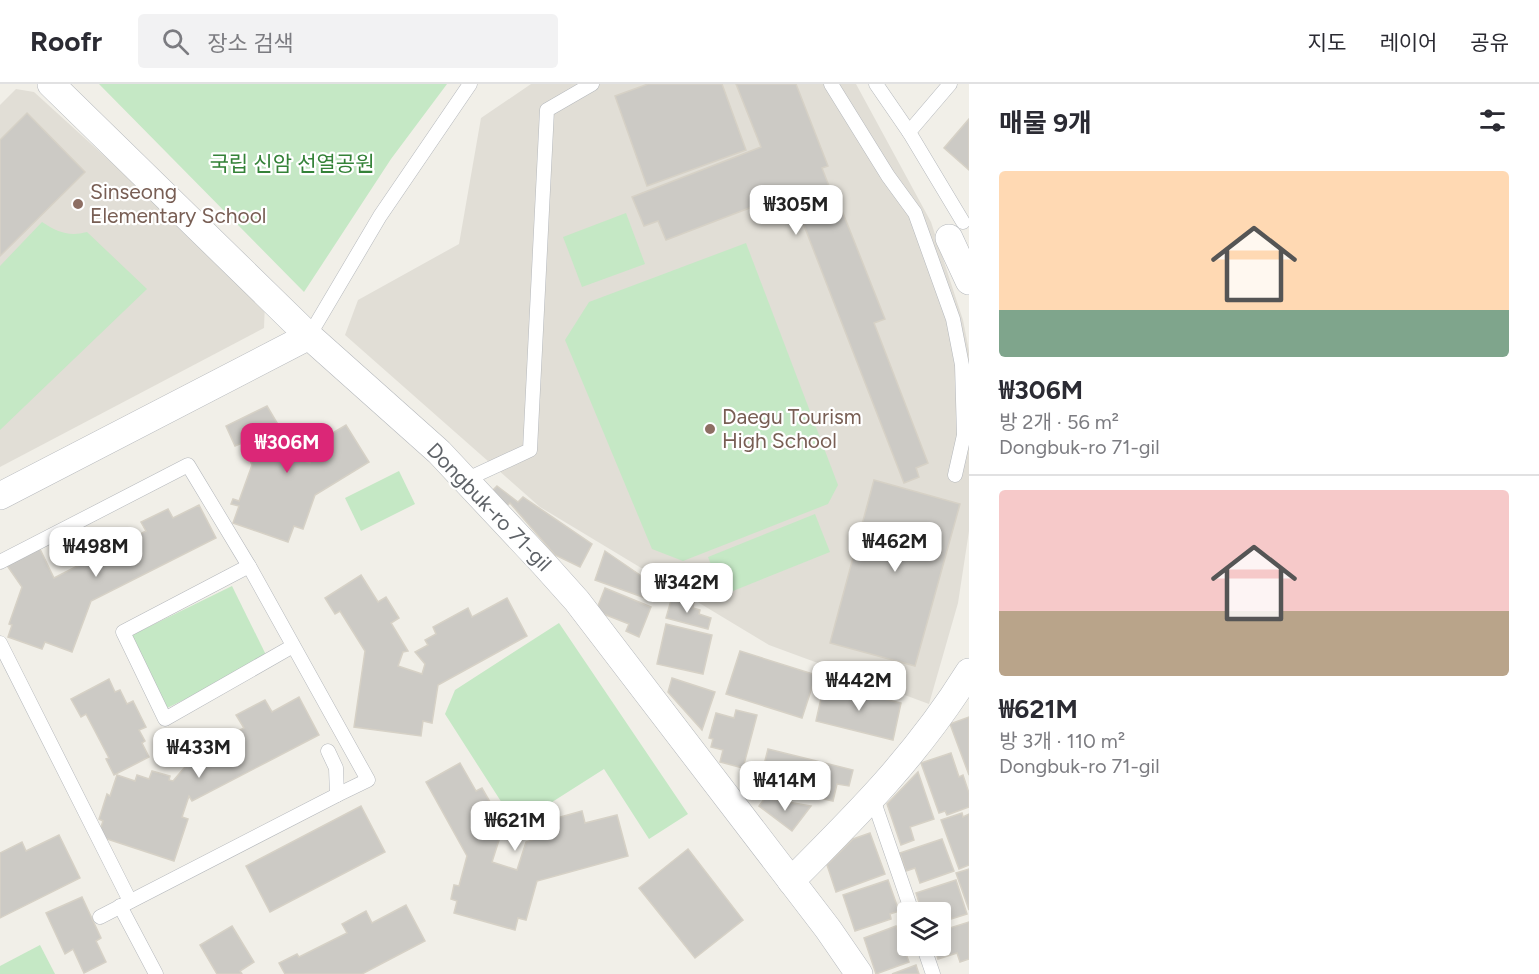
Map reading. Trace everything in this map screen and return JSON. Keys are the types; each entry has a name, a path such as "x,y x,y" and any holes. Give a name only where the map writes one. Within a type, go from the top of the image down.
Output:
{"street":[{"name":"Dongbuk-ro 71-gil","path":"51,84 309,336 439,452 463,481 577,601 859,974"},
{"path":"960,225 969,281"},
{"path":"0,496 309,336"},
{"path":"790,881 873,799 939,720 969,672"}],"lane":[{"path":"309,336 380,216 470,84"},
{"path":"463,481 530,450 548,110 592,84"},
{"path":"831,84 888,176 915,213 952,319 962,365 964,435 956,474"},
{"path":"876,84 909,132 960,225"},
{"path":"909,132 950,84"},
{"path":"0,562 188,465 249,566 368,780 100,917"},
{"path":"249,566 123,632 165,719 293,646"},
{"path":"0,643 125,904 156,974"},
{"path":"328,751 336,768 337,795"},
{"path":"873,799 909,902"},
{"path":"927,956 933,974"}],"shaded area":[{"name":"Daegu Tourism High School","path":"531,84 856,84 931,222 963,320 969,351 969,531 958,603 929,704 769,645 540,507 345,335 358,300 459,244 481,118"},
{"name":"Sinseong Elementary School","path":"16,89 34,92 265,302 264,328 0,467 0,105"}],"green space":[{"name":"국립 신암 선열공원","path":"99,84 447,84 391,159 304,292"},
{"path":"626,213 645,264 582,287 563,237"},
{"path":"42,222 63,233 87,232 147,289 0,430 0,266"},
{"path":"746,243 838,485 828,504 683,561 652,549 565,340 589,302"},
{"path":"399,471 415,504 361,531 345,498"},
{"path":"815,514 830,552 723,595 708,557"},
{"path":"232,586 268,659 165,709 130,636"},
{"path":"559,623 688,814 649,839 604,769 516,825 445,714 455,690"},
{"path":"40,945 55,974 0,974 0,966"}],"building":[{"path":"648,84 722,84 746,150 647,186 615,96"},
{"path":"736,84 796,84 828,166 822,168 836,204 839,203 885,319 874,323 928,463 916,468 919,477 904,483 791,192 666,240 658,221 644,226 632,197 761,147"},
{"path":"27,113 85,172 0,256 0,140"},
{"path":"969,119 969,170 944,148"},
{"path":"267,406 283,433 276,436 285,455 310,463 316,451 309,440 327,429 331,434 346,425 369,462 315,495 303,529 294,526 288,542 233,523 239,506 231,504 233,499 239,501 252,465 242,443 235,446 226,426"},
{"path":"874,480 960,504 915,666 830,643"},
{"path":"497,486 518,502 523,497 592,544 580,567 555,555 510,503 504,508 490,493"},
{"path":"199,505 216,538 91,601 72,652 45,642 42,649 8,637 12,625 9,624 22,587 6,564 39,547 54,578 146,531 141,522 168,509 173,518"},
{"path":"605,551 653,584 648,599 595,580"},
{"path":"361,575 378,602 386,597 399,618 391,623 408,651 403,652 398,666 422,674 425,664 415,652 428,645 425,640 436,634 433,627 468,608 472,617 507,598 527,636 438,685 432,723 423,721 421,736 354,727 365,651 340,611 335,614 325,598"},
{"path":"605,588 651,607 639,637 626,631 629,624 596,611"},
{"path":"672,597 694,602 693,608 700,610 699,614 711,618 708,629 666,618"},
{"path":"666,624 712,635 703,674 657,664"},
{"path":"740,651 816,675 802,718 726,694"},
{"path":"672,678 715,692 702,730 668,692"},
{"path":"109,679 115,692 120,690 127,704 133,701 146,727 139,730 145,741 142,743 149,757 114,775 106,759 109,758 86,714 81,717 71,699"},
{"path":"824,685 901,703 893,740 816,721"},
{"path":"299,697 319,735 192,801 189,796 182,817 188,819 174,861 98,836 103,821 99,819 107,794 110,796 117,775 135,781 137,775 149,779 152,771 170,776 169,780 173,781 185,767 179,755 200,745 202,749 244,728 236,715 265,700 272,712"},
{"path":"736,710 757,715 743,768 720,762 723,750 711,747 713,739 709,738 716,713 734,718"},
{"path":"969,717 969,775 950,724"},
{"path":"768,749 853,770 849,786 837,784 833,801 759,784"},
{"path":"951,753 959,777 963,775 969,793 969,807 947,815 945,811 939,813 921,763"},
{"path":"460,763 476,791 482,788 493,807 484,813 499,840 492,862 517,870 526,842 538,838 537,833 549,830 546,821 582,811 585,823 617,815 628,856 537,881 526,920 518,918 515,930 454,913 457,901 451,899 454,885 459,886 467,856 426,782"},
{"path":"918,772 934,819 910,827 914,840 901,845 887,804"},
{"path":"765,798 811,806 792,831 759,806"},
{"path":"361,806 385,852 270,912 246,866"},
{"path":"962,813 963,817 969,814 969,865 959,869 941,820"},
{"path":"870,833 885,874 836,892 827,865 853,839"},
{"path":"59,835 80,878 0,918 0,853 22,842 26,851"},
{"path":"942,839 954,871 920,883 915,868 906,871 900,853"},
{"path":"688,849 743,920 695,958 639,888"},
{"path":"969,869 969,910 956,873"},
{"path":"888,880 897,912 890,914 891,919 855,931 843,895"},
{"path":"956,880 967,914 951,919 951,902 919,902 916,893"},
{"path":"82,897 101,938 96,941 106,962 84,973 73,949 65,954 46,913"},
{"path":"406,905 425,941 362,974 285,974 279,963 297,954 299,957 347,933 342,924 366,911 372,923"},
{"path":"969,922 969,959 960,962 957,953 951,955 951,928"},
{"path":"232,926 254,962 240,971 242,974 217,974 200,945"},
{"path":"896,926 897,956 907,956 909,962 876,974 864,938"},
{"path":"916,965 919,974 892,974"}],"place":[{"name":"Sinseong Elementary School","path":"78,204"},
{"name":"Daegu Tourism High School","path":"710,429"}]}
